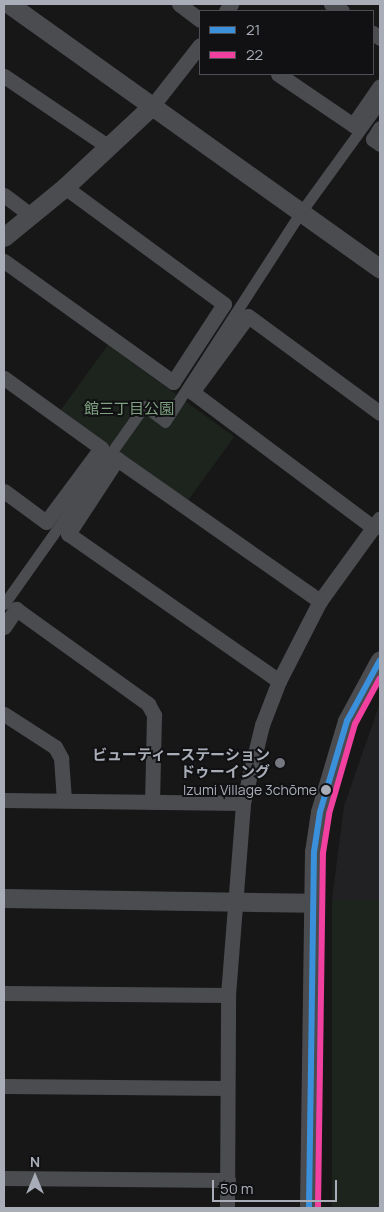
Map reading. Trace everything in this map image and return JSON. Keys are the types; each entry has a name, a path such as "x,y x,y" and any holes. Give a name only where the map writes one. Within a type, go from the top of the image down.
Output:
{"street":[{"path":"9,4 153,104 380,268"},
{"path":"179,4 199,19"},
{"path":"4,237 65,187 106,146 153,104 199,46"},
{"path":"279,75 353,125 380,86"},
{"path":"4,76 106,146"},
{"path":"4,604 144,406 165,422 300,212 380,103"},
{"path":"380,128 373,138 380,144"},
{"path":"4,261 173,382 224,304 65,187"},
{"path":"4,194 31,215"},
{"path":"227,1208 226,1088 228,995 243,803 262,725 279,681 320,601 377,523 192,392 248,316 380,414"},
{"path":"4,378 101,448 46,522 4,491"},
{"path":"279,681 68,534 117,459 320,601"},
{"path":"4,627 16,609 148,704 154,714 152,802"},
{"path":"309,1208 311,903 314,852 330,777 347,721 380,660"},
{"path":"4,714 55,747 61,758 64,800"},
{"path":"4,800 243,803"},
{"path":"4,898 311,903"},
{"path":"4,993 228,995"},
{"path":"4,1086 226,1088"},
{"path":"4,1178 228,1180"}],"shaded area":[{"path":"380,703 380,900 332,900 344,806"}],"green space":[{"name":"館三丁目公園","path":"108,345 234,437 187,501 61,410"},
{"path":"332,900 380,900 380,1208 332,1208"}],"transit line":[{"name":"21","path":"309,1208 314,852 320,812 347,721 380,660"},
{"name":"22","path":"318,1208 323,853 329,814 355,724 380,678"}],"place":[{"name":"ビューティーステーション ドゥーイング","path":"280,763"},
{"name":"Izumi Village 3chōme","path":"326,790"}]}
